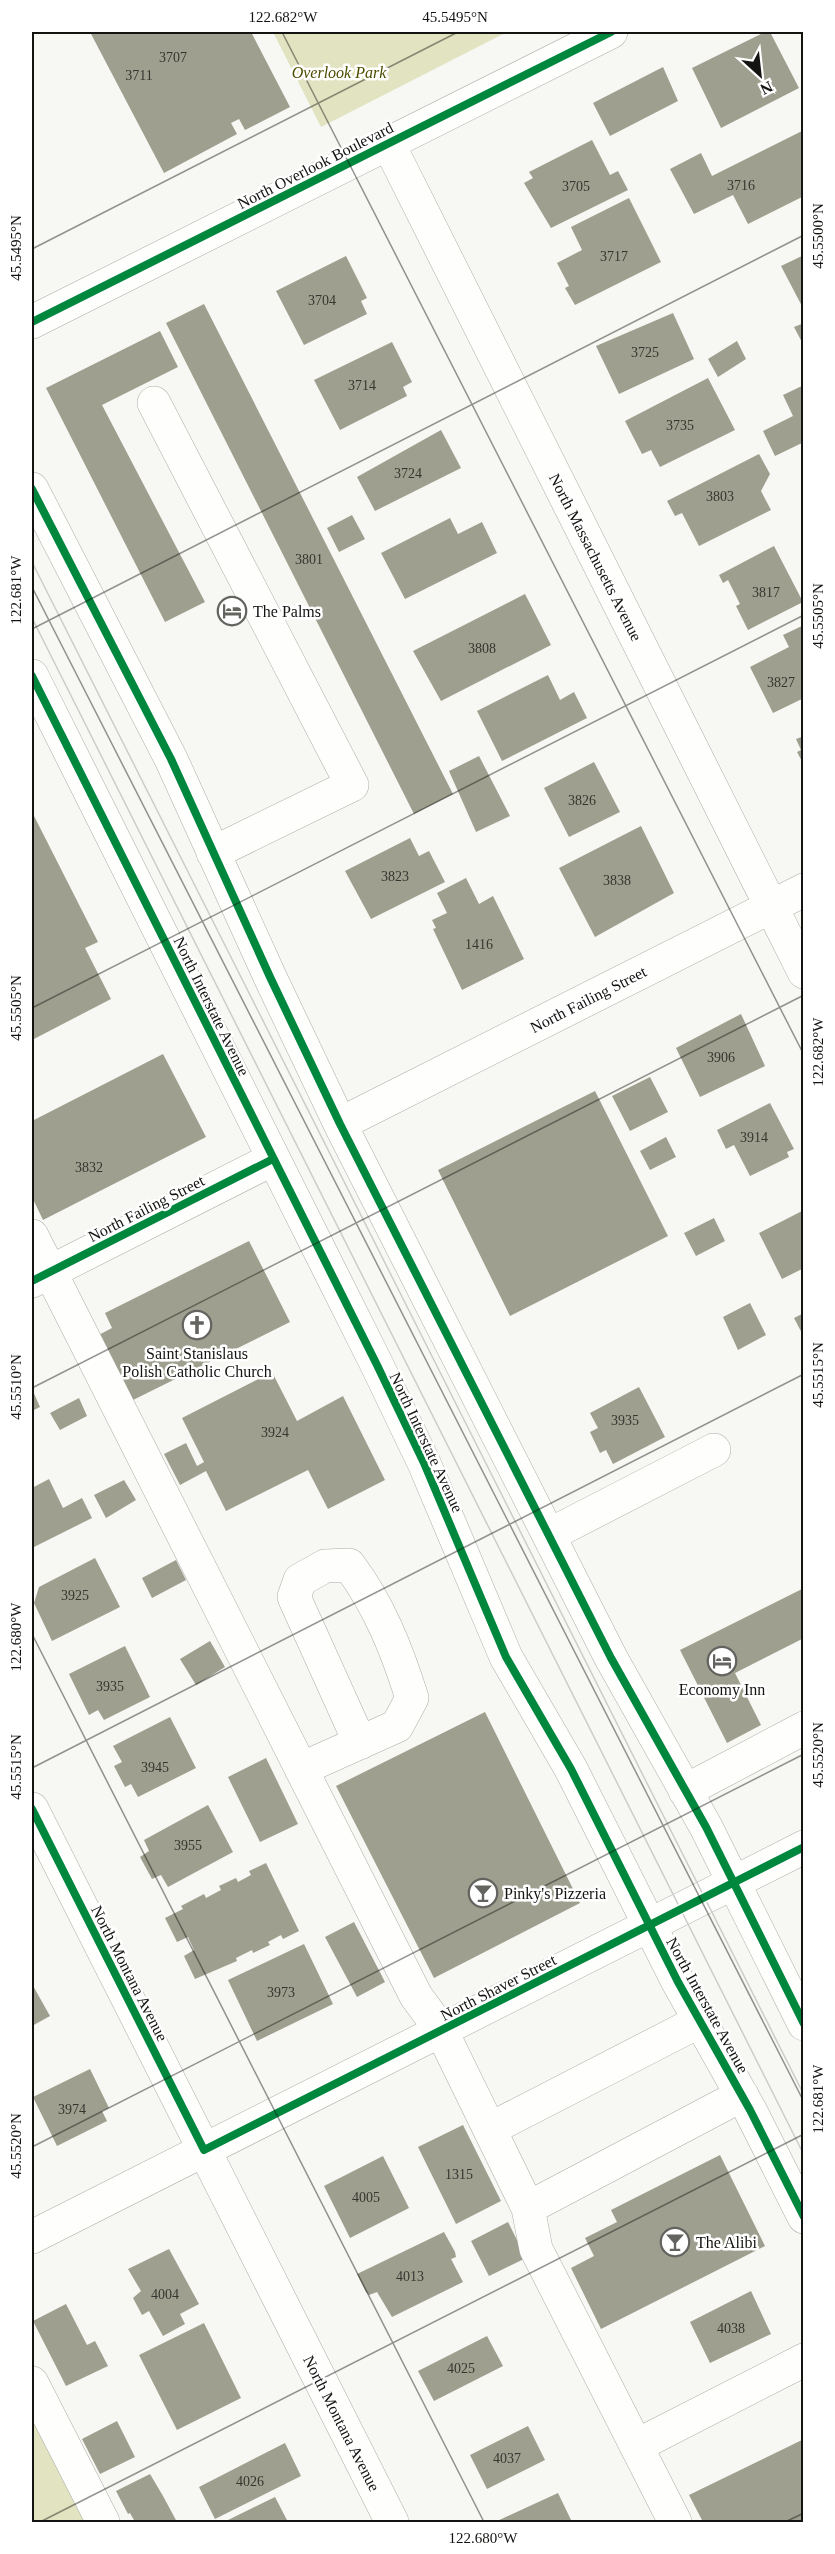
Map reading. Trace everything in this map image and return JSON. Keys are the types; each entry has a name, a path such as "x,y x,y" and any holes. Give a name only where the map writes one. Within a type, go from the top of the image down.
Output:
{"street":[{"name":"North Overlook Boulevard","path":"32,322 611,32"},
{"name":"North Massachusetts Avenue","path":"388,143 804,972"},
{"path":"154,403 352,785 213,853"},
{"path":"32,489 171,759 340,1124 611,1658 686,1791 804,2024"},
{"name":"North Interstate Avenue","path":"32,676 424,1463 506,1657 571,1769 650,1925 742,2095 804,2217"},
{"name":"North Failing Street","path":"340,1124 804,890"},
{"name":"North Failing Street","path":"40,1276 273,1159"},
{"path":"32,1236 40,1276 301,1769 416,1996 441,2031 528,2208 536,2249 675,2523"},
{"path":"549,1535 714,1450"},
{"path":"301,1769 360,1743 397,1726 412,1698 397,1652 367,1589 349,1565 325,1566 300,1580 294,1597 360,1743"},
{"path":"686,1791 804,1728"},
{"name":"North Montana Avenue","path":"32,1809 392,2523"},
{"name":"North Shaver Street","path":"32,2237 804,1847"},
{"path":"490,2129 700,2021"},
{"path":"528,2208 742,2095"},
{"path":"636,2446 804,2360"},
{"path":"32,2383 103,2523"}],"green space":[{"name":"Overlook Park","path":"273,32 507,32 321,127"},
{"path":"32,2416 85,2522 32,2522"}],"building":[{"path":"90,32 251,32 290,107 245,130 239,119 231,123 237,134 164,173"},
{"path":"765,32 770,32 799,88 721,128 692,68"},
{"path":"663,67 678,101 610,136 593,103"},
{"path":"804,130 804,196 748,224 733,195 694,214 670,169 701,153 712,176"},
{"path":"592,140 610,175 618,171 628,190 551,228 524,183 533,178 529,172"},
{"path":"629,198 661,262 575,305 565,288 569,286 557,263 582,250 571,227"},
{"path":"804,255 804,310 781,266"},
{"path":"346,256 367,298 361,301 367,314 304,345 276,291"},
{"path":"204,304 453,794 414,814 166,323"},
{"path":"673,313 694,359 619,394 596,346"},
{"path":"804,323 804,346 794,327"},
{"path":"160,331 178,367 102,405 205,602 165,622 46,388"},
{"path":"737,341 746,359 718,377 708,359"},
{"path":"392,342 412,382 403,387 407,396 340,430 314,380"},
{"path":"708,378 735,430 660,467 651,450 642,454 625,421"},
{"path":"804,385 804,442 775,456 763,431 793,416 783,395"},
{"path":"441,430 461,468 375,511 357,477"},
{"path":"759,454 770,474 761,491 771,510 699,546 682,513 675,516 667,501"},
{"path":"352,515 365,539 339,552 327,528"},
{"path":"450,518 458,534 482,522 497,553 405,599 381,553"},
{"path":"774,546 803,602 748,630 736,606 740,604 728,580 723,583 719,575"},
{"path":"525,594 551,645 441,701 413,651"},
{"path":"804,625 804,698 773,713 750,667 789,647 783,635"},
{"path":"548,675 560,700 574,692 587,718 502,761 477,711"},
{"path":"804,736 804,765 797,752 801,750 796,739"},
{"path":"479,756 510,816 476,832 449,771"},
{"path":"594,762 620,812 569,837 544,788"},
{"path":"32,812 98,942 85,948 111,999 32,1040"},
{"path":"641,826 674,893 595,937 559,868"},
{"path":"410,838 419,856 429,851 445,882 371,919 345,871"},
{"path":"466,878 479,904 493,896 524,959 462,990 433,929 436,928 432,920 447,913 437,893"},
{"path":"741,1014 765,1066 700,1097 676,1048"},
{"path":"163,1054 206,1137 43,1220 32,1197 32,1121"},
{"path":"650,1077 668,1112 630,1131 612,1096"},
{"path":"595,1091 668,1236 510,1316 438,1170"},
{"path":"770,1103 794,1149 787,1152 789,1157 750,1176 734,1145 726,1149 717,1130"},
{"path":"666,1137 676,1157 650,1170 640,1151"},
{"path":"804,1210 804,1268 782,1279 759,1233"},
{"path":"714,1218 725,1241 696,1256 684,1233"},
{"name":"Saint Stanislaus Polish Catholic Church","path":"249,1241 290,1322 125,1404 91,1339 112,1328 105,1313"},
{"path":"750,1303 766,1335 738,1350 723,1317"},
{"path":"804,1313 804,1337 794,1318"},
{"path":"272,1372 297,1421 343,1396 385,1480 328,1509 308,1470 226,1511 206,1471 180,1485 164,1454 186,1443 197,1466 204,1462 182,1418"},
{"path":"639,1387 665,1437 613,1464 606,1450 600,1453 590,1432 598,1428 590,1413"},
{"path":"32,1389 40,1407 32,1411"},
{"path":"79,1398 87,1416 60,1430 50,1413"},
{"path":"49,1479 63,1508 82,1498 92,1518 32,1548 32,1488"},
{"path":"124,1480 136,1500 106,1518 94,1495"},
{"path":"95,1558 120,1607 52,1641 34,1603 39,1587"},
{"path":"176,1560 186,1580 152,1598 142,1578"},
{"name":"Economy Inn","path":"804,1588 804,1638 735,1673 761,1725 727,1743 680,1650"},
{"path":"210,1641 225,1667 196,1685 180,1659"},
{"path":"125,1646 150,1697 104,1720 98,1710 89,1715 69,1674"},
{"path":"485,1712 580,1903 434,1978 336,1786"},
{"path":"170,1717 196,1768 138,1797 131,1784 125,1787 114,1766 122,1762 113,1746"},
{"path":"266,1758 298,1824 260,1842 228,1777"},
{"path":"208,1805 233,1852 168,1887 161,1875 152,1879 140,1857 149,1851 144,1840"},
{"path":"266,1863 299,1931 283,1939 281,1935 268,1942 270,1945 253,1953 252,1950 236,1958 237,1961 195,1979 184,1956 194,1950 188,1937 177,1942 165,1918 183,1909 181,1906 204,1894 206,1898 221,1890 219,1886 236,1878 238,1882 251,1875 249,1871"},
{"path":"354,1922 385,1982 357,1997 325,1937"},
{"path":"304,1944 333,2004 257,2041 228,1980"},
{"path":"32,1984 50,2016 32,2026"},
{"path":"90,2069 109,2108 102,2111 107,2121 57,2146 33,2097"},
{"path":"463,2125 501,2201 456,2224 418,2147"},
{"name":"The Alibi","path":"720,2155 765,2246 601,2329 571,2268 594,2256 585,2238 617,2222 611,2210"},
{"path":"383,2156 409,2208 350,2238 324,2186"},
{"path":"508,2222 526,2258 489,2276 471,2241"},
{"path":"444,2232 455,2252 456,2257 451,2259 463,2282 392,2317 377,2292 369,2295 366,2292 357,2274"},
{"path":"169,2249 199,2304 180,2314 185,2324 163,2336 149,2311 142,2315 133,2298 141,2291 128,2269"},
{"path":"751,2291 771,2334 710,2363 690,2322"},
{"path":"66,2304 87,2345 95,2341 108,2366 66,2386 33,2321"},
{"path":"204,2323 241,2398 177,2430 139,2355"},
{"path":"487,2336 503,2366 434,2401 418,2371"},
{"path":"117,2421 135,2457 100,2474 82,2439"},
{"path":"528,2426 545,2460 487,2489 470,2455"},
{"path":"804,2439 804,2522 703,2522 689,2495"},
{"path":"285,2443 301,2476 215,2519 199,2487"},
{"path":"150,2474 177,2522 135,2522 130,2513 128,2514 116,2491"},
{"path":"558,2493 572,2522 495,2522"},
{"path":"275,2497 288,2522 224,2522"}],"tram line":[{"path":"32,562 804,2095"},
{"path":"32,618 804,2155"}],"cycle path":[{"path":"32,322 611,32"},
{"path":"32,489 171,759 340,1124 611,1658 706,1827 804,2024"},
{"path":"32,676 377,1365 424,1463 506,1657 571,1769 678,1982 750,2110 804,2217"},
{"path":"32,1281 273,1159"},
{"path":"32,1809 204,2150 804,1847"}],"place":[{"name":"The Palms","path":"232,611"},
{"name":"Saint Stanislaus Polish Catholic Church","path":"197,1325"},
{"name":"Economy Inn","path":"722,1661"},
{"name":"Pinky's Pizzeria","path":"483,1893"},
{"name":"The Alibi","path":"675,2242"}]}
